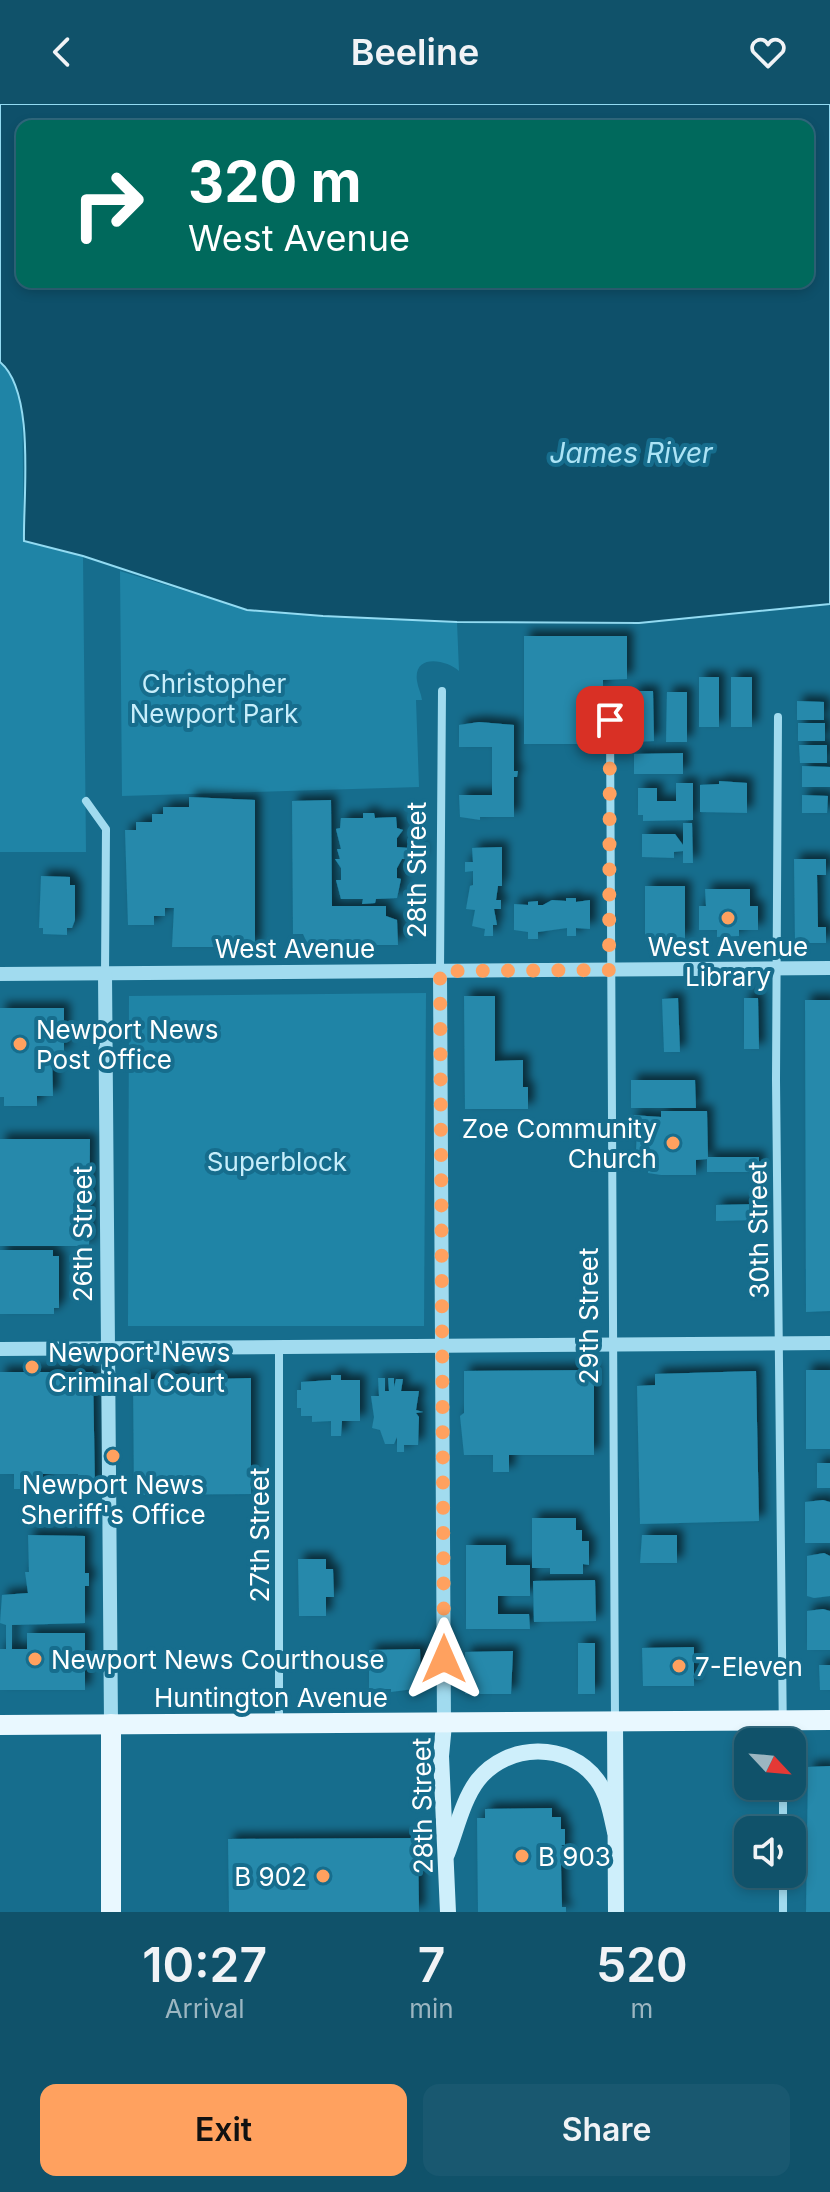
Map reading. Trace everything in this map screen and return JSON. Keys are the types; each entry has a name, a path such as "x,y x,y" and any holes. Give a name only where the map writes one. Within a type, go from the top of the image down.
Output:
{"main road":[{"name":"Huntington Avenue","path":"0,1725 830,1720"},
{"name":"29th Street","path":"615,1722 616,1912"},
{"name":"26th Street","path":"111,1724 111,1912"},
{"name":"28th Street","path":"444,1724 440,1747 448,1912"},
{"path":"447,1854 478,1780 501,1760 531,1751 564,1756 591,1772 606,1797 615,1832"}],"street":[{"name":"28th Street","path":"442,691 440,971 444,1724"},
{"name":"30th Street","path":"778,717 783,1728"},
{"name":"29th Street","path":"610,720 615,1722"},
{"name":"26th Street","path":"86,801 106,829 111,1724"},
{"name":"West Avenue","path":"0,974 830,968"},
{"path":"0,1349 830,1343"},
{"name":"27th Street","path":"279,1347 279,1723"},
{"path":"783,1888 783,1912"}],"green space":[{"path":"0,362 11,371 22,400 24,541 83,556 86,852 0,852"},
{"name":"Christopher Newport Park","path":"120,571 247,610 457,622 459,671 432,661 420,666 417,672 422,700 416,700 419,787 122,796"},
{"name":"Superblock","path":"426,993 424,1326 128,1326 129,996"}],"water":[{"name":"James River","path":"0,104 830,104 830,604 639,623 457,622 247,610 83,556 24,541 23,420 19,396 11,376 0,362"}],"building":[{"path":"524,636 627,636 627,679 603,680 603,689 583,689 584,719 589,719 585,744 524,744"},
{"path":"699,677 719,677 719,727 699,727"},
{"path":"731,677 752,677 752,727 731,727"},
{"path":"633,691 653,691 654,741 634,742"},
{"path":"667,692 687,692 687,742 666,742"},
{"path":"797,701 824,702 824,720 797,720"},
{"path":"479,722 514,725 514,771 518,771 517,777 514,777 514,817 480,817 480,820 460,817 459,795 492,795 492,747 459,747 459,725"},
{"path":"798,723 825,723 825,741 798,741"},
{"path":"799,745 827,745 827,763 800,763"},
{"path":"683,753 683,774 634,774 634,754"},
{"path":"802,766 830,767 830,787 802,787"},
{"path":"719,781 747,783 747,813 700,812 700,785 719,784"},
{"path":"676,783 693,783 693,820 643,821 643,815 638,815 638,788 657,788 657,801 676,801"},
{"path":"802,795 828,796 827,813 802,813"},
{"path":"189,797 255,800 255,947 172,947 174,908 165,908 165,916 154,916 154,925 128,925 125,830 136,830 136,822 152,822 152,814 163,814 163,807 189,807"},
{"path":"331,800 332,906 386,906 386,916 397,920 398,945 308,945 303,934 293,934 292,801"},
{"path":"363,813 374,813 375,818 396,817 397,828 403,830 397,838 397,847 420,849 420,859 402,859 397,868 397,878 401,879 397,898 376,899 375,903 362,904 363,899 341,899 336,880 341,880 341,868 335,859 340,859 337,849 341,849 336,829 340,828 341,818 363,818"},
{"path":"683,823 692,823 693,863 683,863 683,851 674,852 674,858 642,857 642,834 675,834 683,845"},
{"path":"502,847 502,886 498,886 496,900 501,900 501,909 494,909 497,925 493,925 493,936 484,936 485,929 472,926 475,910 466,909 470,886 473,885 473,871 465,872 465,862 473,862 472,848"},
{"path":"794,859 826,859 826,875 817,875 818,927 826,927 826,943 795,943"},
{"path":"41,876 70,877 70,885 75,885 75,920 72,928 67,928 67,935 43,934 43,928 39,928"},
{"path":"645,886 685,886 685,940 645,941"},
{"name":"West Avenue Library","path":"705,889 750,889 750,906 758,906 758,930 739,930 739,936 717,937 717,930 699,930 699,906 706,906"},
{"path":"566,898 576,898 576,902 590,900 590,929 576,928 576,936 567,936 567,928 538,932 538,939 528,939 528,932 514,930 514,904 528,905 528,902 538,901 538,905 543,905 552,900 566,901"},
{"path":"464,996 495,996 495,1061 523,1060 523,1087 528,1087 528,1109 465,1109"},
{"path":"678,998 680,1052 664,1052 662,999"},
{"path":"744,998 758,998 759,1049 744,1049"},
{"path":"805,1000 830,1000 830,1311 806,1312"},
{"path":"0,1008 64,1008 64,1053 52,1053 53,1096 37,1096 37,1106 4,1106 4,1097 0,1097"},
{"path":"631,1080 695,1080 696,1108 631,1108"},
{"name":"Zoe Community Church","path":"661,1111 707,1111 708,1157 759,1157 759,1172 707,1172 707,1159 696,1160 696,1175 661,1175 648,1173 648,1169 635,1169 637,1131 632,1132 632,1115 661,1117"},
{"path":"0,1139 90,1139 89,1246 0,1246"},
{"path":"758,1204 758,1220 716,1221 716,1205"},
{"path":"0,1250 53,1250 53,1256 59,1256 59,1308 54,1308 54,1314 0,1314"},
{"path":"594,1370 594,1455 509,1455 509,1472 493,1472 493,1455 464,1455 460,1416 464,1413 464,1371"},
{"path":"806,1370 830,1370 830,1449 806,1449"},
{"path":"756,1371 759,1521 640,1524 637,1386 655,1385 655,1374"},
{"path":"0,1372 93,1372 95,1488 78,1488 78,1474 43,1474 43,1489 14,1489 14,1474 0,1474"},
{"path":"168,1374 184,1374 184,1379 202,1379 201,1374 217,1374 217,1379 251,1378 251,1494 134,1495 133,1379 168,1379"},
{"path":"331,1375 341,1375 341,1380 360,1380 360,1421 342,1421 341,1436 331,1436 331,1421 312,1422 312,1416 301,1416 301,1408 297,1408 297,1390 301,1390 301,1382 331,1380"},
{"path":"378,1378 385,1378 385,1391 389,1391 388,1378 394,1378 394,1387 396,1379 403,1379 401,1391 419,1391 416,1410 423,1412 416,1413 419,1417 418,1445 404,1445 404,1452 397,1452 397,1437 394,1444 385,1444 380,1430 372,1428 371,1396 379,1396"},
{"path":"817,1463 830,1463 830,1488 817,1488"},
{"path":"805,1502 830,1502 830,1543 805,1543"},
{"path":"532,1518 576,1518 576,1530 582,1530 582,1541 589,1541 589,1565 583,1564 583,1574 550,1574 550,1568 532,1568"},
{"path":"28,1535 85,1536 85,1573 89,1573 89,1586 85,1586 85,1623 12,1625 12,1649 27,1649 27,1633 85,1633 85,1690 0,1690 0,1649 6,1649 6,1625 0,1623 2,1595 28,1593 25,1572 29,1572"},
{"path":"642,1535 677,1535 677,1563 640,1563"},
{"path":"466,1545 506,1545 506,1565 530,1565 530,1596 498,1596 498,1614 529,1614 530,1629 466,1629"},
{"path":"824,1553 830,1556 830,1596 807,1596 807,1556"},
{"path":"298,1559 326,1559 326,1569 333,1569 334,1597 326,1597 326,1616 299,1616"},
{"path":"595,1580 596,1621 534,1622 533,1581"},
{"path":"807,1611 830,1611 830,1650 807,1650"},
{"path":"578,1643 595,1643 595,1694 578,1694"},
{"path":"694,1647 694,1686 643,1686 642,1648"},
{"path":"420,1649 421,1688 391,1692 391,1689 369,1689 369,1650"},
{"path":"513,1651 511,1694 465,1694 468,1674 465,1674 465,1652"},
{"path":"819,1665 830,1665 830,1690 820,1690"},
{"path":"830,1766 830,1912 806,1912 808,1767"},
{"name":"B 903","path":"552,1808 552,1817 561,1817 561,1829 565,1829 565,1845 561,1845 566,1848 566,1865 561,1865 562,1907 566,1907 566,1912 478,1912 477,1818 485,1818 485,1809"},
{"name":"B 902","path":"418,1838 419,1912 229,1912 228,1839"}],"place":[{"name":"West Avenue Library","path":"728,918"},
{"name":"Newport News Post Office","path":"20,1044"},
{"name":"Zoe Community Church","path":"673,1143"},
{"name":"Newport News Criminal Court","path":"32,1367"},
{"name":"Newport News Sheriff's Office","path":"113,1456"},
{"name":"Newport News Courthouse","path":"35,1659"},
{"name":"7-Eleven","path":"679,1666"},
{"name":"B 903","path":"522,1856"},
{"name":"B 902","path":"323,1876"}],"route":[{"path":"444,1659 440,971 609,970 610,720"}]}
